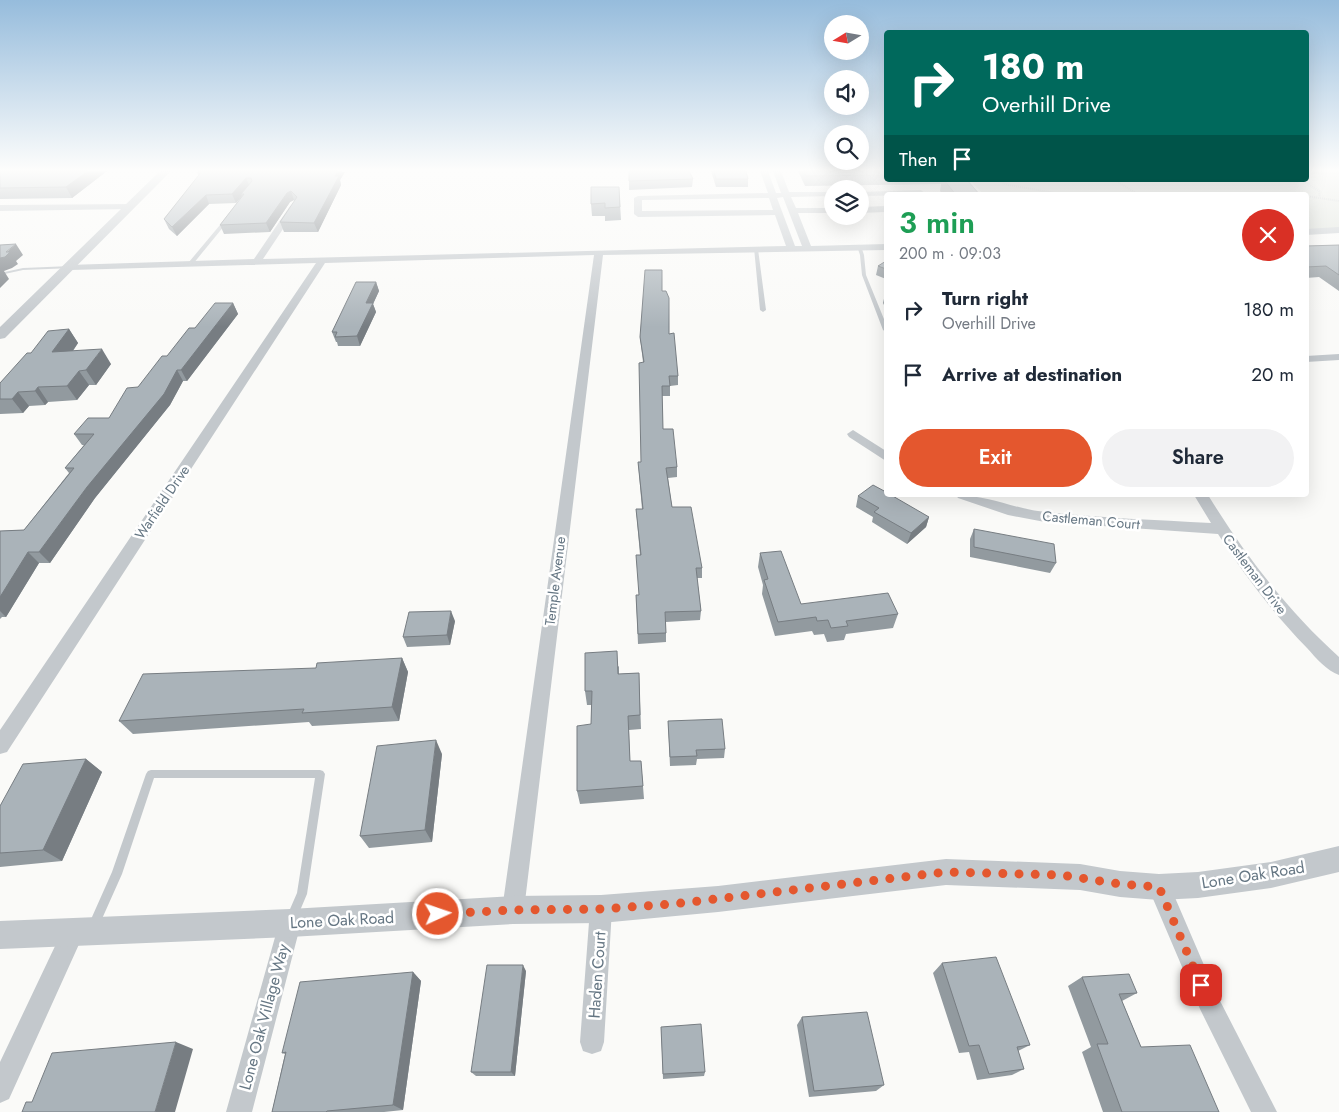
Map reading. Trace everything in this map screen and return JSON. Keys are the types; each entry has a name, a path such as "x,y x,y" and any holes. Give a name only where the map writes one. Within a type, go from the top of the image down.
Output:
{"street":[{"path":"0,335 114,223"},
{"path":"257,261 283,223"},
{"path":"782,223 791,248"},
{"path":"798,223 807,248"},
{"path":"1309,232 1339,230"},
{"path":"71,266 600,252 884,247"},
{"name":"Temple Avenue","path":"513,910 600,252"},
{"name":"Warfield Drive","path":"0,746 323,259"},
{"path":"1309,359 1339,357"},
{"path":"853,434 884,456"},
{"name":"Castleman Court","path":"969,497 1008,510 1044,517 1221,529"},
{"name":"Castleman Drive","path":"1202,497 1221,529 1274,604 1339,668"},
{"name":"Lone Oak Road","path":"0,935 82,930 290,923 513,910 601,909 718,900 873,879 946,872 1061,875 1120,884 1159,887 1241,881 1339,858"},
{"path":"1159,887 1208,1002 1264,1112"},
{"name":"Haden Court","path":"592,1042 601,909"},
{"name":"Lone Oak Village Way","path":"238,1112 290,923"},
{"path":"0,1090 82,930"}],"lane":[{"path":"191,263 225,223"},
{"path":"859,247 862,255 864,275 884,325"},
{"path":"756,249 763,310"},
{"path":"0,274 23,269 71,266"},
{"path":"82,930 117,874 151,774 320,774 302,894 290,923"}],"shaded area":[{"path":"1309,223 1339,223 1339,230 1309,232"}],"building":[{"path":"168,223 176,223 172,227"},
{"path":"222,223 266,223 266,223 220,225"},
{"path":"16,244 6,252 10,252 5,257 0,258 0,245"},
{"path":"1339,245 1339,275 1326,266 1309,267 1309,246"},
{"path":"884,262 884,268 878,266"},
{"path":"645,270 662,270 662,291 666,291 669,298 669,334 674,333 678,376 669,376 670,386 662,386 663,429 673,429 677,467 666,468 672,507 691,507 702,568 696,568 701,611 665,612 666,633 638,634 636,595 639,595 636,555 641,555 636,509 643,509 638,462 641,462 639,363 644,362 640,337"},
{"path":"356,282 376,282 366,303 373,303 357,336 335,337 337,332 332,332"},
{"path":"215,303 233,303 181,370 177,370 164,394 87,487 39,552 28,552 0,597 0,531 24,530 74,468 65,468 94,434 74,434 88,418 109,418 127,388 138,387 162,356 167,356 189,328 195,328"},
{"path":"69,329 52,352 102,349 86,370 79,371 67,386 38,387 35,391 18,392 12,399 0,399 0,383 27,353 31,353 48,331"},
{"path":"873,485 884,491 884,497 894,497 929,517 911,533 874,512 879,508 858,496"},
{"path":"974,529 1054,544 1056,563 974,547"},
{"path":"781,551 801,604 888,593 898,614 846,621 848,626 831,628 828,620 817,621 816,617 778,622 764,580 768,579 760,553"},
{"path":"451,611 447,635 403,637 409,612"},
{"path":"617,651 618,674 639,673 640,715 628,716 630,761 641,761 643,786 577,791 577,726 591,724 592,691 585,691 585,653"},
{"path":"402,658 392,707 302,713 304,709 119,721 143,674 316,668 317,663"},
{"path":"722,719 725,749 696,750 697,756 670,757 668,721"},
{"path":"436,740 425,830 360,836 377,746"},
{"path":"86,759 43,850 0,853 0,806 23,764"},
{"path":"996,957 1030,1045 1017,1047 1024,1069 989,1074 979,1045 969,1046 942,963"},
{"path":"487,965 523,965 511,1072 471,1072"},
{"path":"413,972 393,1105 326,1112 272,1112 286,1052 282,1053 300,982"},
{"path":"1129,974 1137,993 1119,994 1141,1047 1190,1045 1219,1112 1122,1112 1097,1044 1108,1044 1082,977"},
{"path":"867,1012 884,1085 814,1091 802,1017"},
{"path":"701,1024 705,1072 663,1074 661,1027"},
{"path":"176,1042 155,1112 22,1112 26,1102 32,1102 52,1053"}],"route":[{"path":"438,914 513,910 601,909 673,904 718,900 873,879 946,872 1080,877 1120,884 1159,887 1201,985"}]}
